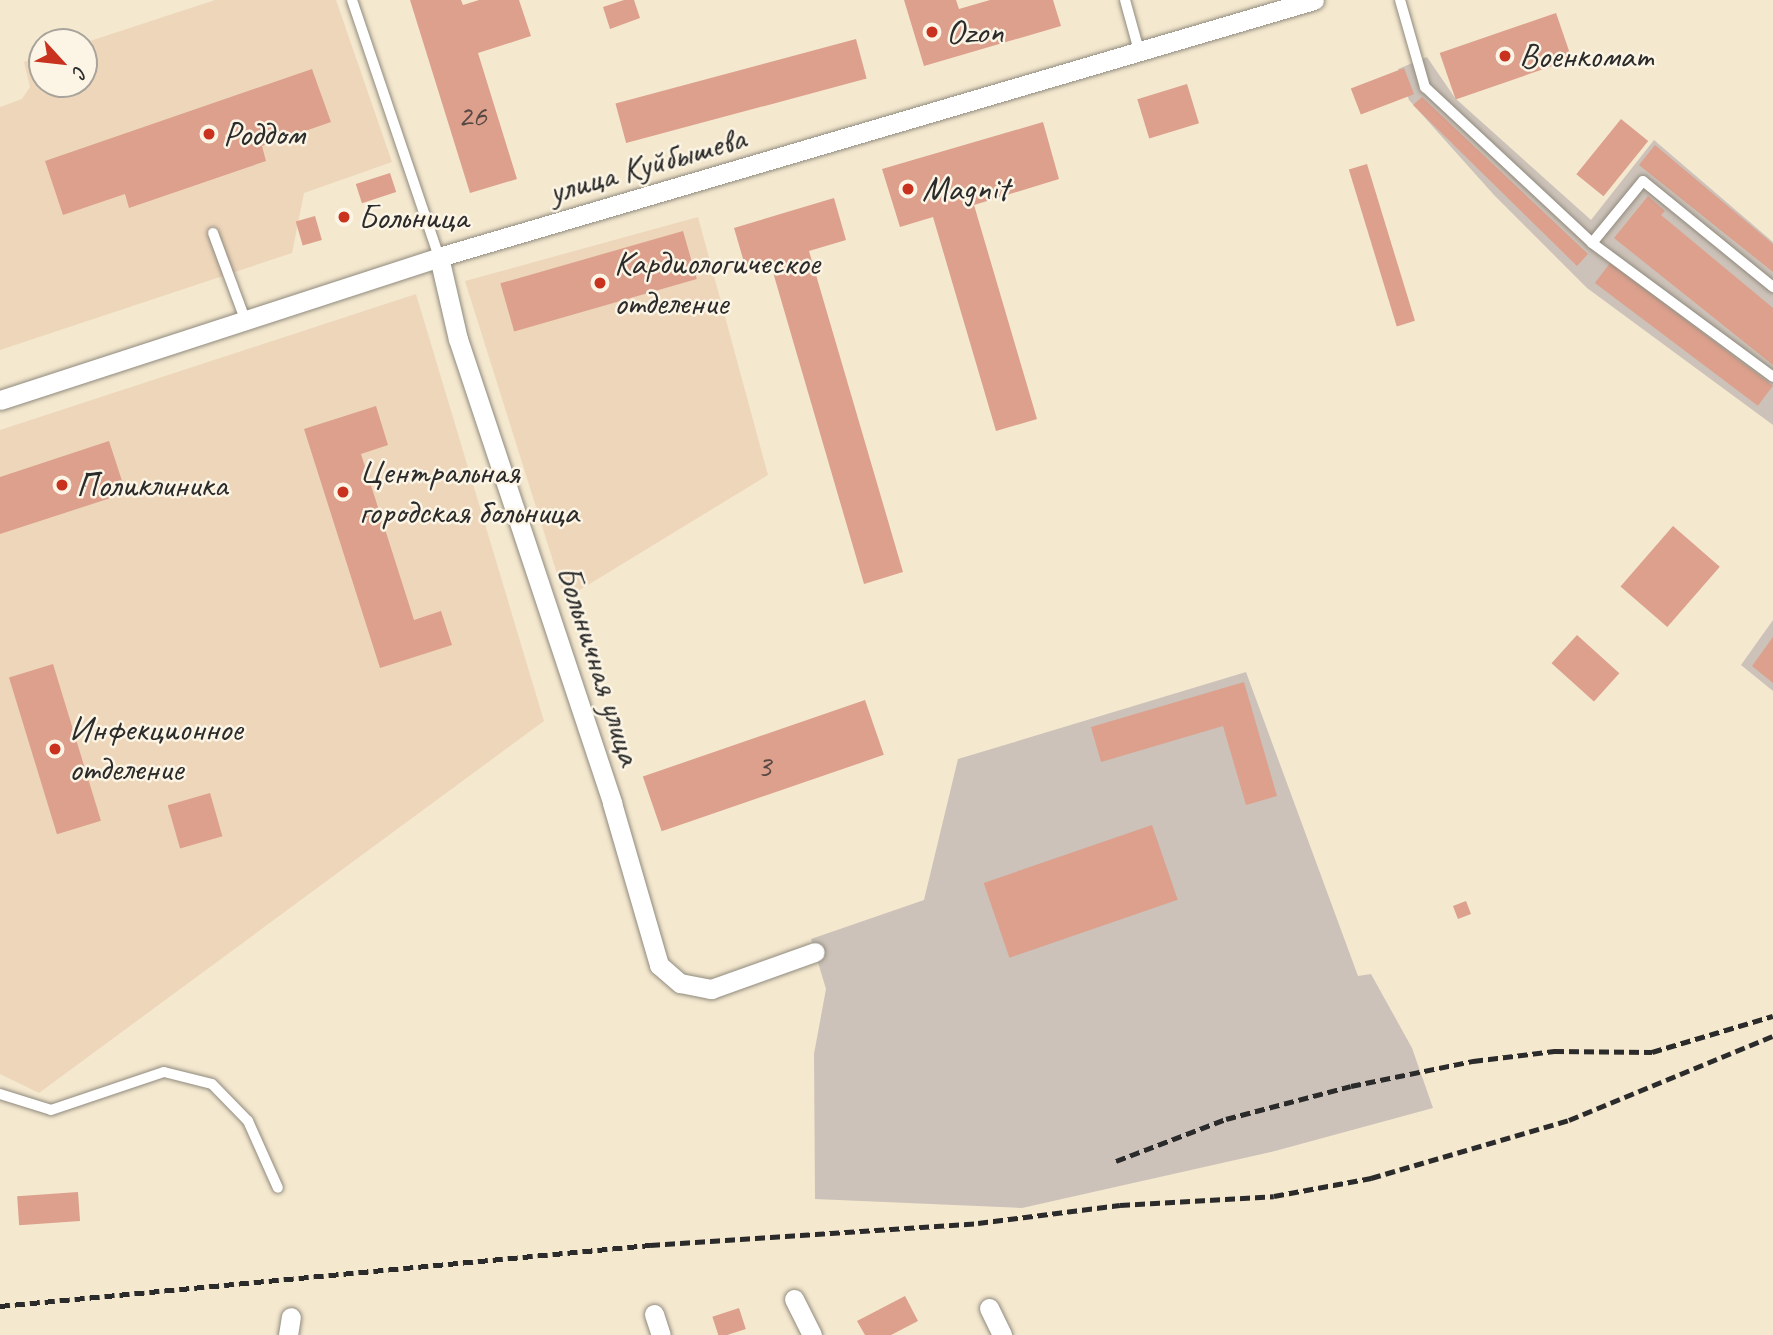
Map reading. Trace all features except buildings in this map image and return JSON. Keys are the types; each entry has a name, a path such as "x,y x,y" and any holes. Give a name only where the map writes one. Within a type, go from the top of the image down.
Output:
{"street":[{"name":"улица Куйбышева","path":"0,400 439,257 1139,51 1265,7 1314,0"},
{"name":"Больничная улица","path":"439,257 458,339 638,892 659,965 680,984 711,989 815,952"},
{"path":"793,1299 812,1335"},
{"path":"989,1308 1002,1335"},
{"path":"654,1314 661,1335"}],"lane":[{"path":"352,0 439,257"},
{"path":"1125,0 1139,51"},
{"path":"1400,0 1425,87 1592,243 1773,377"},
{"path":"1592,243 1643,181 1773,286"},
{"path":"213,233 245,319"},
{"path":"0,1094 51,1110 164,1072 212,1084 248,1121 278,1188"}],"shaded area":[{"path":"215,0 336,0 392,162 304,193 292,253 0,350 0,107 22,99 28,90 28,98 98,98 98,38"},
{"path":"1427,57 1455,98 1591,220 1654,140 1773,242 1773,425 1587,288 1494,195 1409,100 1398,69"},
{"path":"28,61 28,79 24,62"},
{"path":"698,217 768,475 565,599 465,281"},
{"path":"416,294 544,721 39,1093 0,1074 0,430"},
{"path":"1773,620 1773,691 1741,665"},
{"path":"1246,672 1358,976 1371,974 1412,1048 1433,1108 1275,1151 1022,1208 815,1199 814,1054 826,989 811,939 924,900 958,759"}],"railway":[{"path":"1116,1161 1226,1119 1351,1086 1473,1061 1554,1051 1652,1052 1773,1016"},
{"path":"0,1306 650,1245 978,1223 1120,1205 1274,1196 1371,1178 1569,1120 1773,1036"}],"place":[{"name":"Ozon","path":"932,32"},
{"name":"Военкомат","path":"1505,56"},
{"name":"Роддом","path":"209,134"},
{"name":"Magnit","path":"908,189"},
{"name":"Больница","path":"344,217"},
{"name":"Кардиологическое отделение","path":"600,283"},
{"name":"Поликлиника","path":"62,485"},
{"name":"Центральная городская больница","path":"343,492"},
{"name":"Инфекционное отделение","path":"55,749"}]}
